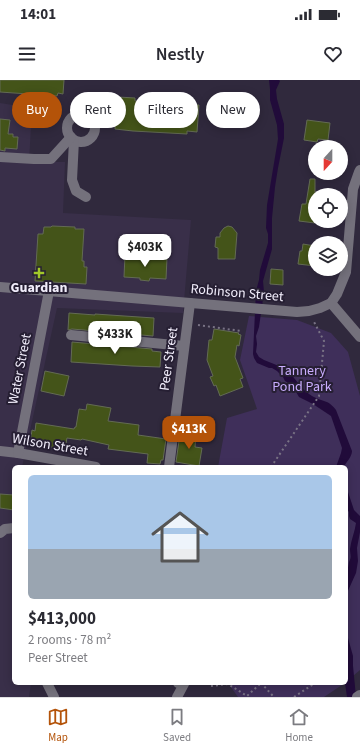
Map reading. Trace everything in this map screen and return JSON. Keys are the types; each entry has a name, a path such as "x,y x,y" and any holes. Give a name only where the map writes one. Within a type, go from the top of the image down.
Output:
{"street":[{"path":"0,157 51,159 72,139 72,180 76,191 86,197"},
{"path":"360,170 353,189 346,272 337,294 331,303 360,337"},
{"name":"Robinson Street","path":"0,287 297,312 309,312 331,303"},
{"name":"Water Street","path":"18,453 49,291"},
{"name":"Peer Street","path":"169,465 190,303"},
{"path":"71,334 184,346"},
{"name":"Wilson Street","path":"0,450 73,465"},
{"path":"0,533 6,529 12,528"},
{"path":"48,685 54,697"},
{"path":"177,697 183,685"}],"path":[{"path":"272,465 319,396 324,342 309,312"},
{"path":"187,324 241,331"},
{"path":"211,686 220,685"},
{"path":"230,685 247,696 259,685"},
{"path":"263,685 274,697"},
{"path":"294,697 312,685"}],"shaded area":[{"path":"269,80 280,81 276,90 284,124 284,138 275,187 272,218 272,249 263,281 264,292 259,327 256,336 256,352 259,357 264,360 289,370 302,388 312,396 328,402 333,406 336,410 352,451 345,465 337,465 342,448 331,416 299,397 292,385 285,381 277,371 257,363 253,354 256,291 260,270 268,243 266,228 267,205 278,139 277,125 270,100"},
{"path":"0,103 12,105 12,128 31,128 29,162 65,162 63,213 191,220 183,313 57,308 22,465 12,465 12,685 31,685 29,697 0,697"},
{"path":"348,492 354,510 360,516 360,532 357,548 358,561 356,573 348,591 348,568 351,557 350,549 356,523 350,519"},
{"path":"348,638 353,656 356,697 347,697 345,685 348,685"}],"green space":[{"name":"Tannery Pond Park","path":"249,316 297,320 331,333 348,352 360,396 360,670 348,680 348,465 218,465 227,418 257,409 240,360"},
{"path":"229,685 342,685 324,697 238,697"}],"building":[{"path":"0,80 64,80 63,94 62,92 0,92"},
{"path":"126,97 134,98 134,128 197,128 197,132 187,131 187,134 115,129 126,128"},
{"path":"0,119 10,120 8,134 13,134 13,137 18,137 17,149 5,148 5,151 0,150"},
{"path":"307,120 330,123 328,140 304,140"},
{"path":"310,180 315,180 315,188 309,188"},
{"path":"308,192 308,222 299,221 302,204 306,204"},
{"path":"52,226 84,229 82,261 84,261 84,267 87,267 86,284 35,281 38,234 43,234 44,227"},
{"path":"228,226 232,227 237,233 235,259 218,259 218,248 215,247 216,237 220,237 220,233"},
{"path":"303,244 308,245 308,265 298,264 300,251 302,251"},
{"path":"125,255 167,258 166,279 150,278 149,281 140,280 140,278 124,277"},
{"path":"271,269 283,270 283,285 270,284"},
{"path":"69,313 154,318 153,336 72,329 68,330"},
{"path":"214,329 239,333 238,334 241,335 239,346 237,345 235,357 243,378 240,379 243,387 220,396 216,385 214,386 210,377 213,376 207,360 209,340 212,340"},
{"path":"72,342 152,349 152,351 161,352 160,367 71,362"},
{"path":"45,371 69,376 64,396 41,391"},
{"path":"87,404 111,408 108,421 139,425 138,435 166,439 163,460 161,460 160,464 147,463 148,454 108,449 109,445 82,439 67,438 65,449 30,444 32,430 35,431 36,423 74,429 76,427 79,409 86,410"},
{"path":"181,433 196,435 195,447 202,448 199,465 176,462"},
{"path":"0,494 12,495 12,510 0,508"}],"place":[{"name":"Guardian","path":"39,273"}]}
